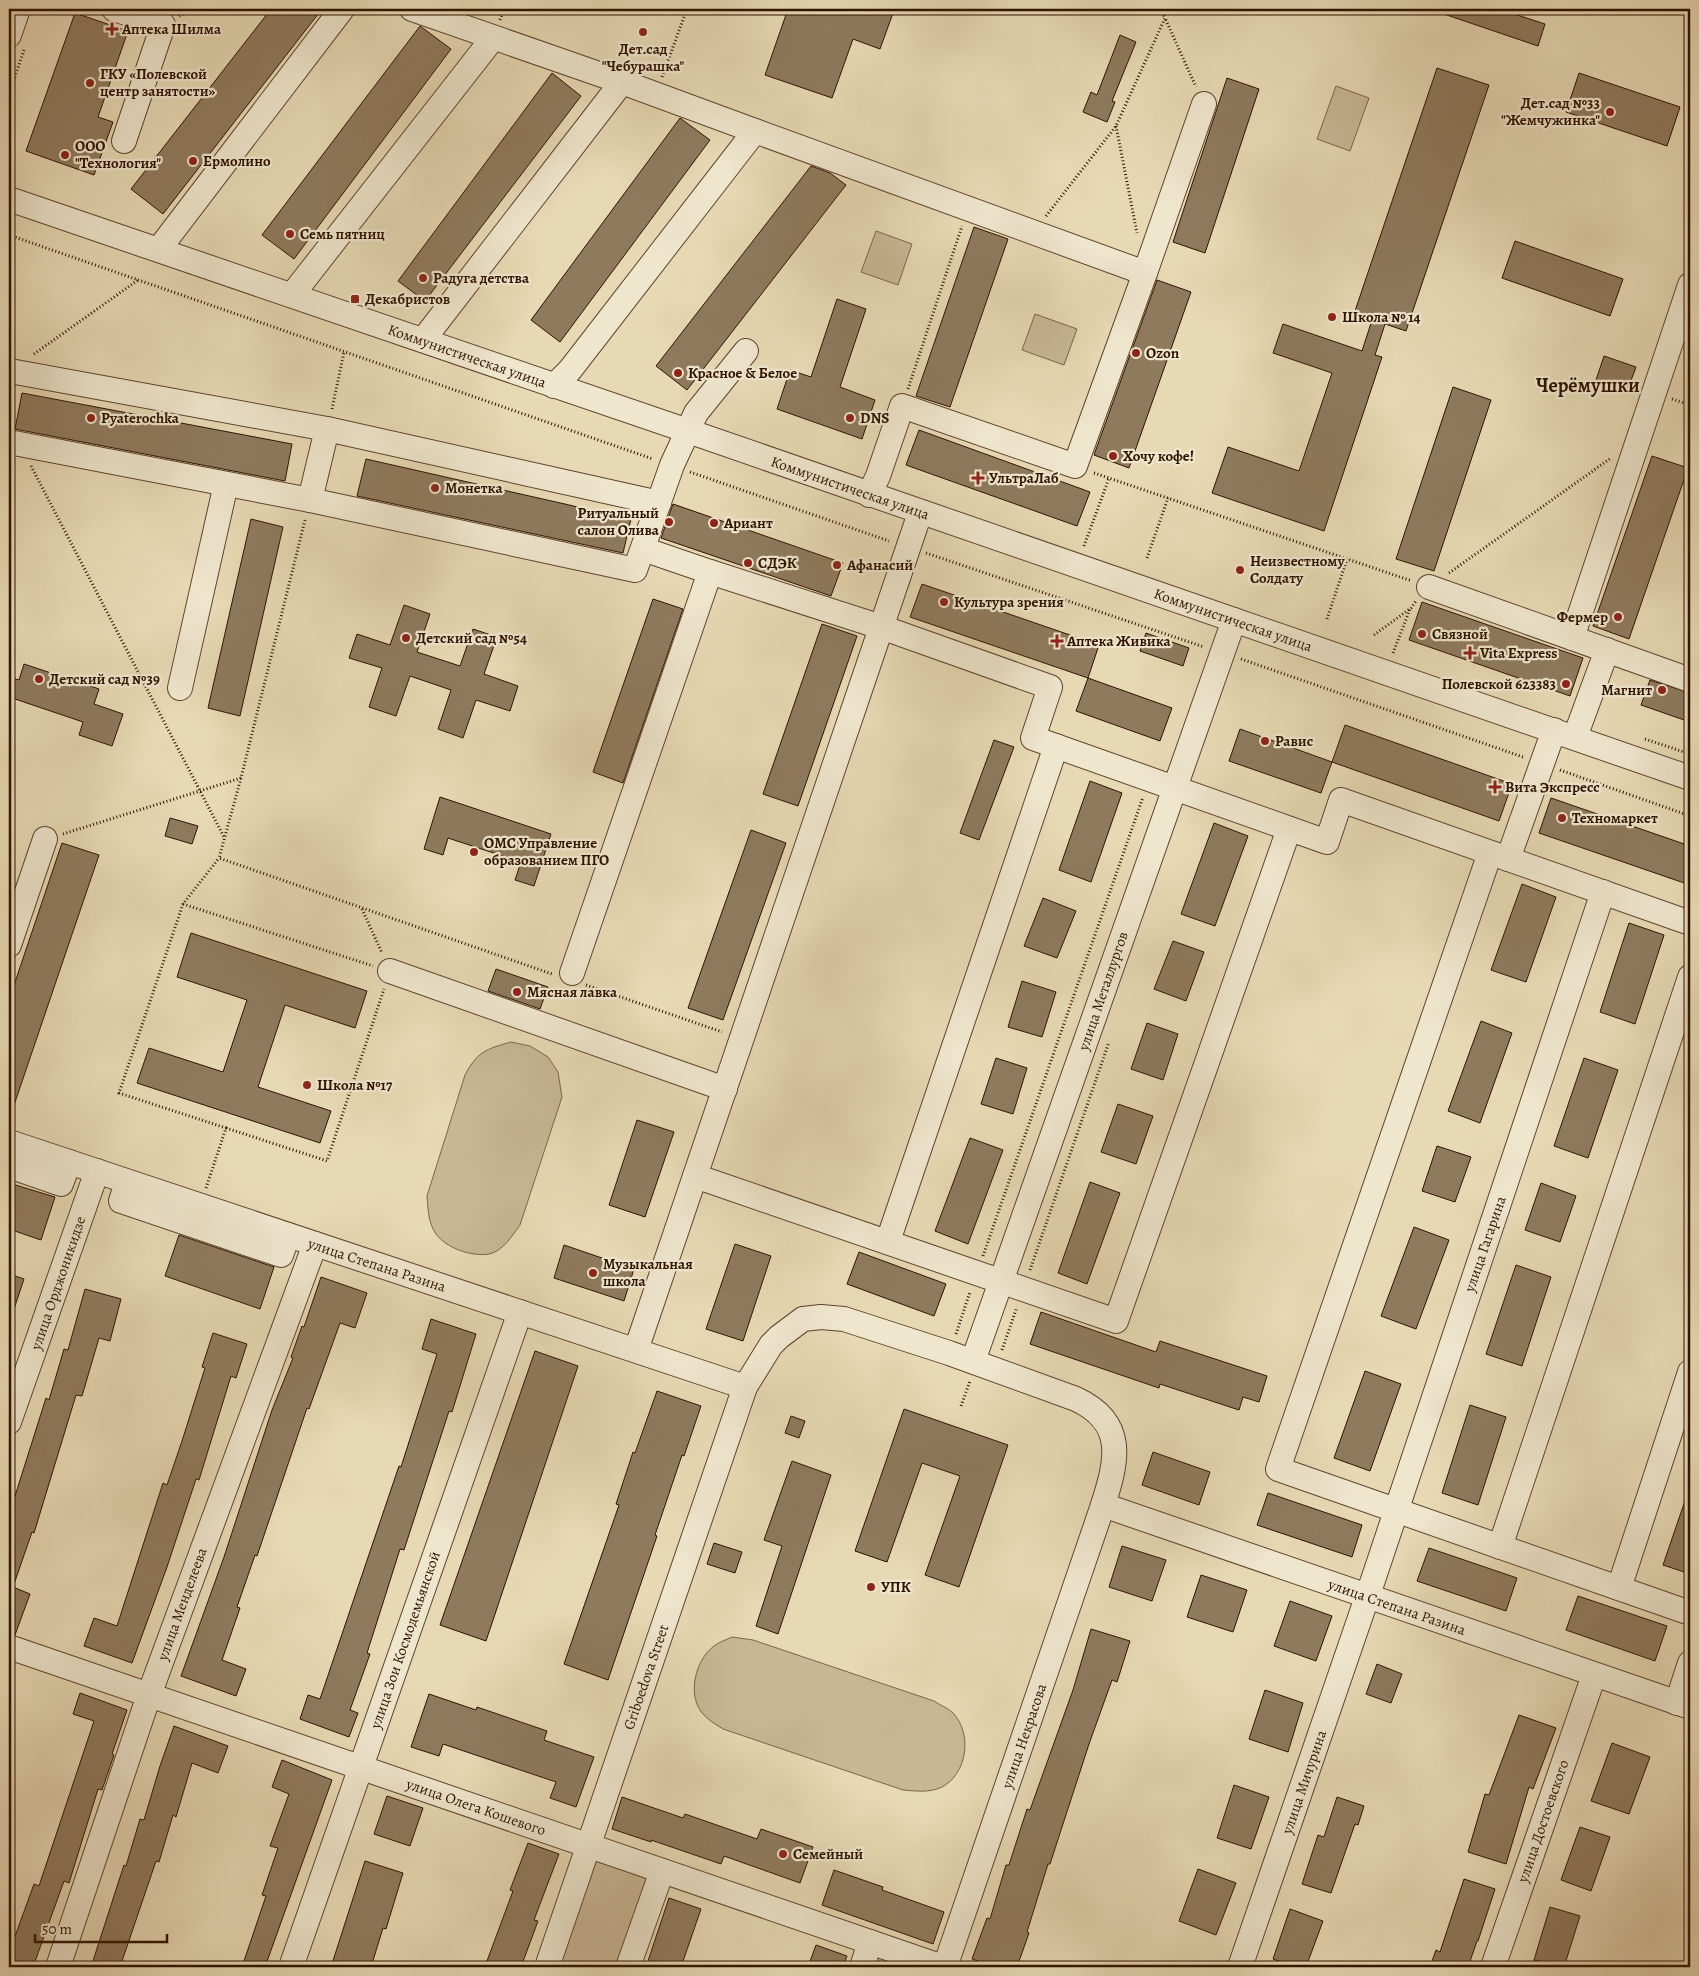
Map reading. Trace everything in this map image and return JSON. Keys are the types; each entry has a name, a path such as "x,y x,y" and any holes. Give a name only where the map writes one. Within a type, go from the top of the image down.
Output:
{"street":[{"path":"9,35 18,9"},
{"path":"114,9 163,25 124,141"},
{"path":"159,249 342,9"},
{"path":"412,9 656,94 1145,273"},
{"path":"292,294 494,38"},
{"path":"423,340 622,82"},
{"path":"869,495 878,476 902,406 1075,466 1204,104"},
{"path":"554,386 570,370 755,131"},
{"name":"Коммунистическая улица","path":"9,199 292,294 1690,778"},
{"path":"1572,638 1690,284"},
{"path":"14,443 310,500 635,570 672,465 696,413 746,351"},
{"path":"9,372 327,429 658,503"},
{"path":"310,500 327,429"},
{"path":"180,688 226,484"},
{"path":"636,1350 920,513"},
{"path":"643,549 881,627 1050,687 1032,738 1327,842 1342,800 1690,923"},
{"path":"571,978 710,572"},
{"path":"1430,587 1690,680"},
{"name":"улица Металлургов","path":"981,1371 1001,1280 1234,620"},
{"path":"1607,650 1564,734 1542,764 1499,856 1278,1469 1690,1613"},
{"path":"888,1241 1056,746"},
{"path":"695,1176 1116,1321 1289,829"},
{"path":"9,945 45,839"},
{"name":"улица Гагарина","path":"1367,1596 1603,892"},
{"path":"390,971 724,1089"},
{"path":"1500,1547 1690,977"},
{"name":"улица Степана Разина","path":"9,1142 745,1387"},
{"path":"9,1166 61,1184 69,1162"},
{"name":"улица Орджоникидзе","path":"9,1422 97,1171"},
{"name":"улица Менделеева","path":"58,1967 149,1695 315,1244"},
{"name":"улица Зои Космодемьянской","path":"291,1967 520,1312"},
{"name":"Griboedova Street","path":"548,1967 745,1387 771,1345 794,1324 812,1317 832,1317 949,1353"},
{"name":"улица Некрасова","path":"944,1967 1103,1505 1115,1459 1109,1427 1102,1415 1090,1405 1076,1399 981,1371 949,1353"},
{"path":"1619,1588 1690,1372"},
{"name":"улица Степана Разина","path":"1103,1505 1683,1705"},
{"name":"улица Мичурина","path":"1240,1967 1367,1596"},
{"name":"улица Олега Кошевого","path":"9,1647 944,1967"},
{"path":"1683,1705 1690,1663"},
{"name":"улица Достоевского","path":"1493,1967 1594,1675"},
{"path":"628,1967 662,1871"},
{"path":"862,1967 870,1942"}],"path":[{"path":"656,94 687,9"},
{"path":"1160,9 1204,104"},
{"path":"1033,232 1116,126 1165,18"},
{"path":"1116,126 1137,234"},
{"path":"902,406 968,209"},
{"path":"9,235 908,548 1222,653 1690,816"},
{"path":"9,372 138,280"},
{"path":"327,429 344,352"},
{"path":"1374,635 1411,608 1430,587 1639,438"},
{"path":"14,443 225,838"},
{"path":"1075,466 1430,587"},
{"path":"1084,547 1109,478"},
{"path":"1147,558 1168,498"},
{"path":"310,500 241,778 219,858 183,904 119,1093 327,1161 390,971 362,908"},
{"path":"1327,619 1347,559"},
{"path":"1394,653 1411,608"},
{"path":"45,839 241,778"},
{"path":"949,1353 1149,779"},
{"path":"219,858 571,978 742,1039"},
{"path":"183,904 390,971"},
{"path":"961,1406 970,1380 981,1371 1024,1288 1111,1037"},
{"path":"203,1195 226,1128"}],"shaded area":[{"path":"1336,86 1369,98 1350,151 1317,139"},
{"path":"876,231 912,244 898,285 861,272"},
{"path":"1035,314 1077,329 1064,365 1022,350"},
{"path":"511,1042 530,1046 548,1057 558,1072 562,1097 520,1225 499,1250 482,1255 467,1253 440,1239 433,1230 427,1196 469,1067 478,1056 489,1049"},
{"path":"732,1637 753,1640 934,1701 946,1708 953,1713 959,1722 965,1742 962,1763 957,1773 950,1781 937,1789 923,1791 903,1790 723,1729 708,1719 698,1707 694,1689 698,1669 707,1652"},
{"path":"592,1853 656,1875 624,1967 553,1967"},
{"path":"873,1949 924,1967 866,1967"}],"building":[{"path":"271,9 322,9 163,214 131,189"},
{"path":"788,9 881,9 893,13 880,49 853,39 832,98 765,75"},
{"path":"1435,9 1499,9 1545,24 1538,46 1435,11"},
{"path":"75,13 128,31 98,117 113,122 94,175 26,151"},
{"path":"420,26 451,49 294,259 262,235"},
{"path":"1120,35 1136,42 1112,101 1115,102 1107,122 1083,112 1091,92 1097,95"},
{"path":"1437,68 1489,85 1406,331 1385,324 1375,355 1382,357 1324,531 1212,493 1228,447 1299,471 1332,373 1273,353 1283,324 1362,351 1372,320 1354,314"},
{"path":"552,73 581,96 425,301 398,281"},
{"path":"1579,73 1680,107 1667,146 1566,112"},
{"path":"1227,78 1259,89 1205,253 1173,242"},
{"path":"680,118 710,140 560,342 531,320"},
{"path":"811,166 830,173 846,185 687,390 656,366"},
{"path":"974,227 1008,239 950,407 916,396"},
{"path":"1515,241 1623,279 1610,316 1502,278"},
{"path":"1157,280 1191,292 1129,468 1094,455"},
{"path":"837,299 866,309 840,387 875,400 862,439 777,409 790,370 811,377"},
{"path":"1604,356 1636,367 1626,394 1595,383"},
{"path":"1453,387 1491,400 1434,571 1396,559"},
{"path":"22,393 292,444 285,481 15,429"},
{"path":"919,430 1090,492 1077,526 906,465"},
{"path":"1652,456 1688,468 1629,639 1593,626"},
{"path":"366,459 631,519 623,553 357,496"},
{"path":"673,504 843,563 831,596 661,538"},
{"path":"251,519 283,527 240,716 208,708"},
{"path":"922,584 1099,645 1088,678 910,617"},
{"path":"653,599 683,609 623,783 593,772"},
{"path":"1422,602 1583,658 1570,696 1409,640"},
{"path":"404,605 430,614 417,652 460,666 473,629 497,637 484,674 518,686 510,711 476,700 463,738 438,729 451,690 410,676 396,716 369,707 382,668 349,658 357,634 390,645"},
{"path":"822,624 857,636 798,806 763,794"},
{"path":"1146,633 1189,648 1183,666 1140,651"},
{"path":"24,664 99,689 94,704 123,714 112,746 79,735 83,722 9,697 9,677 19,680"},
{"path":"1088,678 1172,708 1160,741 1076,711"},
{"path":"1650,680 1690,693 1690,722 1641,705"},
{"path":"1345,725 1512,784 1499,821 1332,762"},
{"path":"1240,729 1332,762 1321,793 1229,761"},
{"path":"994,740 1014,747 979,840 960,833"},
{"path":"1090,781 1122,793 1091,882 1059,870"},
{"path":"440,797 551,834 534,886 515,880 521,862 448,838 443,855 424,849"},
{"path":"1551,798 1690,846 1690,885 1539,833"},
{"path":"170,818 198,826 192,844 165,836"},
{"path":"1214,823 1248,836 1215,926 1181,914"},
{"path":"751,830 786,843 723,1020 688,1008"},
{"path":"62,843 99,855 11,1114 9,1113 9,1000"},
{"path":"1522,884 1556,897 1526,982 1491,970"},
{"path":"1043,898 1076,911 1057,958 1024,946"},
{"path":"1629,923 1664,935 1635,1024 1600,1012"},
{"path":"191,933 367,991 355,1028 285,1005 258,1087 331,1111 320,1143 137,1083 149,1048 223,1072 247,1000 177,977"},
{"path":"1173,941 1204,952 1186,1001 1154,989"},
{"name":"Мясная лавка","path":"496,969 548,987 540,1009 488,991"},
{"path":"1022,981 1056,992 1042,1037 1008,1027"},
{"path":"1481,1021 1512,1033 1480,1123 1448,1111"},
{"path":"1147,1023 1178,1034 1163,1080 1131,1069"},
{"path":"996,1058 1027,1068 1013,1114 981,1104"},
{"path":"1584,1058 1618,1070 1588,1158 1554,1146"},
{"path":"1118,1104 1153,1116 1136,1164 1101,1152"},
{"path":"637,1120 674,1132 645,1217 609,1205"},
{"path":"970,1138 1003,1150 968,1244 935,1231"},
{"path":"1437,1146 1471,1157 1455,1202 1422,1191"},
{"path":"1090,1182 1120,1193 1087,1284 1058,1273"},
{"path":"9,1183 55,1197 41,1240 9,1229"},
{"path":"1541,1183 1576,1196 1560,1242 1525,1230"},
{"path":"1414,1227 1449,1240 1416,1329 1381,1316"},
{"path":"179,1235 274,1267 260,1309 165,1276"},
{"path":"735,1244 771,1256 743,1341 706,1329"},
{"path":"564,1245 634,1269 624,1301 554,1278"},
{"path":"859,1252 946,1284 934,1316 847,1284"},
{"path":"1516,1265 1551,1277 1522,1366 1486,1354"},
{"path":"9,1274 24,1279 11,1318 9,1318"},
{"path":"321,1277 367,1293 355,1328 340,1323 309,1409 307,1408 257,1556 255,1555 237,1607 240,1608 222,1660 246,1669 236,1696 181,1676 224,1557 272,1410 293,1358 291,1357 302,1326 304,1327"},
{"path":"85,1289 121,1299 110,1341 99,1338 82,1396 76,1395 34,1533 32,1532 13,1587 30,1594 15,1635 9,1634 9,1515 46,1398 49,1400 64,1349 68,1350"},
{"path":"1041,1312 1156,1352 1160,1341 1267,1376 1259,1402 1243,1397 1239,1410 1160,1384 1159,1388 1030,1344"},
{"path":"431,1319 476,1334 452,1412 449,1411 404,1550 400,1549 367,1653 370,1654 350,1710 358,1713 349,1737 300,1719 308,1695 320,1699 399,1466 401,1467 437,1354 422,1349"},
{"path":"213,1333 247,1344 236,1378 231,1376 199,1480 196,1479 167,1567 132,1663 84,1646 94,1618 117,1626 163,1483 167,1485 182,1441 205,1368 202,1367"},
{"path":"535,1351 578,1366 486,1641 440,1625"},
{"path":"1365,1371 1401,1384 1370,1471 1334,1458"},
{"path":"657,1391 701,1406 684,1456 682,1455 655,1535 657,1536 608,1680 564,1664 619,1505 616,1504 633,1452 635,1453"},
{"path":"1470,1405 1506,1417 1478,1505 1442,1493"},
{"path":"904,1409 1008,1445 959,1587 925,1575 960,1476 922,1463 887,1562 855,1551"},
{"path":"791,1416 805,1421 799,1438 785,1433"},
{"path":"1153,1452 1210,1472 1199,1505 1142,1485"},
{"path":"792,1461 831,1475 778,1634 756,1626 782,1546 764,1540"},
{"path":"1688,1492 1690,1492 1690,1574 1663,1565"},
{"path":"1268,1493 1362,1525 1352,1557 1257,1525"},
{"path":"714,1543 742,1552 735,1573 707,1564"},
{"path":"1122,1546 1166,1560 1152,1601 1109,1587"},
{"path":"1429,1548 1517,1578 1506,1611 1417,1581"},
{"path":"1201,1575 1247,1590 1233,1632 1187,1617"},
{"path":"1578,1596 1667,1626 1655,1661 1566,1630"},
{"path":"1290,1601 1332,1616 1316,1661 1274,1646"},
{"path":"1091,1629 1130,1641 1117,1682 1112,1680 1089,1744 1050,1864 1048,1864 1027,1932 1029,1933 1017,1967 995,1967 972,1959 987,1918 990,1919 1006,1865 1009,1865 1027,1809 1030,1810 1073,1690"},
{"path":"1377,1664 1402,1674 1391,1703 1366,1694"},
{"path":"1265,1690 1303,1703 1288,1752 1249,1739"},
{"path":"80,1693 127,1710 102,1790 98,1789 69,1883 64,1881 33,1967 9,1967 9,1953 34,1884 39,1886 94,1721 73,1714"},
{"path":"429,1694 476,1710 477,1707 547,1731 544,1740 594,1757 576,1807 550,1798 556,1782 443,1744 439,1756 411,1747"},
{"path":"1519,1715 1556,1728 1533,1789 1529,1787 1506,1864 1468,1852 1485,1794 1489,1795"},
{"path":"174,1726 228,1746 218,1773 192,1763 176,1817 173,1815 159,1862 156,1861 120,1967 91,1967 140,1819 144,1820"},
{"path":"1612,1743 1650,1757 1629,1814 1591,1801"},
{"path":"282,1760 332,1780 265,1967 242,1967 266,1896 262,1895 278,1848 270,1846 289,1794 272,1787"},
{"path":"1234,1785 1269,1797 1251,1849 1217,1838"},
{"path":"387,1796 423,1808 410,1846 374,1834"},
{"path":"622,1797 683,1818 685,1814 757,1839 761,1829 813,1847 800,1883 724,1856 721,1864 612,1829"},
{"path":"1337,1797 1364,1806 1358,1825 1355,1824 1331,1893 1302,1884 1318,1835 1324,1837"},
{"path":"1580,1827 1610,1837 1591,1891 1561,1880"},
{"path":"528,1843 559,1854 534,1920 538,1921 521,1967 503,1967 487,1961 513,1891 510,1890"},
{"path":"365,1861 403,1873 386,1929 383,1928 371,1967 331,1967"},
{"path":"1198,1869 1236,1883 1216,1935 1179,1921"},
{"path":"834,1870 883,1887 882,1890 944,1912 933,1944 822,1905"},
{"path":"1464,1879 1495,1889 1468,1967 1430,1967 1436,1950 1440,1952"},
{"path":"669,1898 701,1909 681,1967 646,1967"},
{"path":"1550,1907 1580,1916 1564,1967 1534,1960"},
{"path":"1290,1909 1323,1921 1306,1967 1296,1967 1273,1959"},
{"path":"816,1945 847,1956 843,1967 808,1967"}],"place":[{"name":"Аптека Шилма","path":"112,29"},
{"name":"Дет.сад \"Чебурашка\"","path":"643,32"},
{"name":"ГКУ «Полевской центр занятости»","path":"90,83"},
{"name":"Дет.сад №33 \"Жемчужинка\"","path":"1610,112"},
{"name":"ООО \"Технология\"","path":"65,155"},
{"name":"Ермолино","path":"193,161"},
{"name":"Семь пятниц","path":"290,234"},
{"name":"Радуга детства","path":"423,278"},
{"name":"Декабристов","path":"355,299"},
{"name":"Школа № 14","path":"1332,317"},
{"name":"Ozon","path":"1136,353"},
{"name":"Красное & Белое","path":"678,373"},
{"name":"Pyaterochka","path":"91,418"},
{"name":"DNS","path":"850,418"},
{"name":"Хочу кофе!","path":"1113,456"},
{"name":"УльтраЛаб","path":"978,478"},
{"name":"Монетка","path":"435,488"},
{"name":"Ритуальный салон Олива","path":"669,522"},
{"name":"Ариант","path":"714,523"},
{"name":"СДЭК","path":"748,563"},
{"name":"Афанасий","path":"837,565"},
{"name":"Неизвестному Солдату","path":"1240,570"},
{"name":"Культура зрения","path":"944,602"},
{"name":"Фермер","path":"1618,617"},
{"name":"Связной","path":"1422,634"},
{"name":"Детский сад №54","path":"406,638"},
{"name":"Аптека Живика","path":"1057,641"},
{"name":"Vita Express","path":"1470,653"},
{"name":"Детский сад №39","path":"39,679"},
{"name":"Полевской 623383","path":"1566,684"},
{"name":"Магнит","path":"1662,690"},
{"name":"Равис","path":"1265,741"},
{"name":"Вита Экспресс","path":"1495,787"},
{"name":"Техномаркет","path":"1562,818"},
{"name":"ОМС Управление образованием ПГО","path":"474,852"},
{"name":"Мясная лавка","path":"517,992"},
{"name":"Школа №17","path":"307,1085"},
{"name":"Музыкальная школа","path":"593,1273"},
{"name":"УПК","path":"871,1587"},
{"name":"Семейный","path":"783,1854"}],"district":[{"name":"Черёмушки","path":"1588,385"}]}
